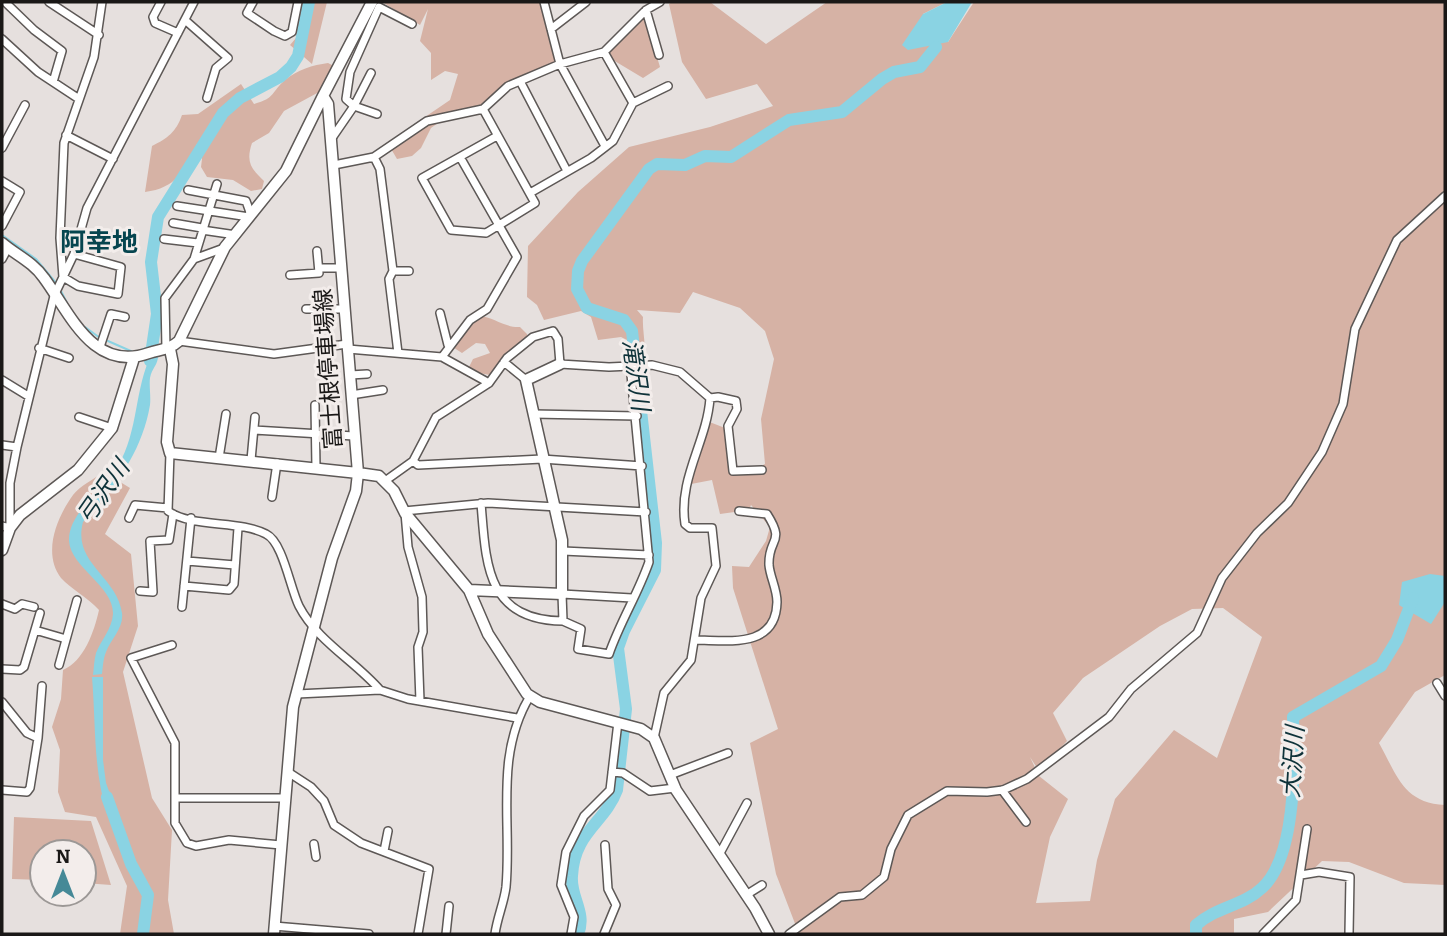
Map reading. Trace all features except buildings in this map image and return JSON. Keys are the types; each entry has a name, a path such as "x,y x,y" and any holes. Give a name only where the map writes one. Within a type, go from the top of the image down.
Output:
{"street":[{"path":"5,2 34,30 62,51 53,82"},
{"path":"49,2 99,35"},
{"path":"63,277 61,169 66,135 99,35 102,2"},
{"path":"161,2 153,17 155,23 178,33"},
{"path":"2,550 17,447 39,348 54,296 75,254 87,208 194,2"},
{"path":"253,2 247,13 274,32 285,36 292,32 298,2"},
{"path":"165,349 225,247 286,171 372,2"},
{"path":"544,2 560,64 605,146"},
{"path":"551,29 586,2"},
{"path":"334,165 374,157 427,121 483,109 508,86 560,64 604,52 646,10 660,2"},
{"path":"377,114 354,106 346,99 350,72 379,6 412,23"},
{"path":"646,10 659,55"},
{"path":"185,20 228,58 216,68 207,98"},
{"path":"2,39 53,82 79,99"},
{"path":"604,52 633,103"},
{"path":"331,139 354,106 371,72"},
{"path":"520,81 567,171"},
{"path":"530,193 591,158 613,141 633,103 668,86"},
{"name":"富士根停車場線","path":"323,96 328,104 334,165 358,473 369,474 385,481"},
{"path":"2,148 25,105"},
{"path":"483,109 535,203 500,227 486,233 451,230 422,178 497,136"},
{"path":"66,135 113,159"},
{"path":"374,157 380,169 393,271 389,279 398,353"},
{"path":"442,357 448,345 470,320 488,309 517,257 460,157"},
{"path":"2,181 20,192 2,226"},
{"path":"140,591 153,592 150,541 169,540 170,453 167,442 173,364 165,349 165,298 194,259 217,184"},
{"path":"188,190 246,201 251,216"},
{"path":"789,934 839,897 862,895 884,877 891,849 908,815 931,798 947,791 1002,790 1027,779 1109,717 1131,689 1198,633 1229,567 1288,503 1322,452 1343,404 1355,329 1397,240 1445,196"},
{"path":"177,206 251,216"},
{"path":"173,222 236,235"},
{"path":"164,239 198,243"},
{"path":"2,259 5,246 36,268 76,329 100,346 134,358 165,349 274,354 347,346 442,357 489,383"},
{"path":"194,259 225,247"},
{"path":"290,275 319,274 317,251"},
{"path":"63,277 78,286 118,294 121,267 75,254"},
{"path":"319,268 341,268"},
{"path":"393,271 409,271"},
{"path":"306,309 344,309"},
{"path":"440,313 448,345"},
{"path":"100,346 111,314 125,317"},
{"path":"561,364 558,339 553,331 533,337 504,362 489,383 436,417 413,461 385,481 405,512 469,590 488,634 530,696 540,702 624,724 654,738"},
{"path":"39,348 69,358"},
{"path":"6,527 78,470 113,428 134,358"},
{"path":"504,362 526,380 555,507 563,551 563,621"},
{"path":"526,380 561,364 609,368 632,364 652,365 680,372 710,398 736,401 737,409 728,426 733,471 762,470"},
{"path":"481,503 486,558 505,603 525,616 540,621 563,621 581,629 578,649 607,655 644,577 649,555 632,364"},
{"path":"350,375 367,374"},
{"path":"2,380 28,396"},
{"path":"351,395 383,390"},
{"path":"710,398 685,484 683,512 685,524 690,528 712,528 716,566 701,598 691,660 664,693 654,738 675,788 747,895 769,934"},
{"path":"315,405 316,468"},
{"path":"219,458 226,414"},
{"path":"533,414 637,416"},
{"path":"79,417 113,428"},
{"path":"251,460 256,417"},
{"path":"254,430 354,436"},
{"path":"2,445 17,447"},
{"path":"170,453 358,473 356,491 332,558 313,626 290,724 274,930 369,934"},
{"path":"413,461 418,465 542,458 642,466"},
{"path":"272,497 277,463"},
{"path":"2,477 10,483"},
{"path":"405,512 481,503 646,512"},
{"path":"129,518 135,506 170,511 267,534 275,541 296,598 313,626 380,690"},
{"path":"695,640 748,641 766,629 775,613 777,603 769,564 778,534 776,526 767,514 740,511"},
{"path":"405,512 408,547 422,597 422,632 418,647 420,701"},
{"path":"182,607 191,518"},
{"path":"184,586 229,590 234,584 238,528"},
{"path":"563,551 649,555"},
{"path":"187,561 235,565"},
{"path":"469,590 498,589 632,598"},
{"path":"59,665 77,600"},
{"path":"2,604 15,609 22,604 37,610 35,630 24,667 20,670 2,668"},
{"path":"35,630 66,639"},
{"path":"172,645 131,659 175,743 175,823 187,843 196,846 229,840 281,845"},
{"path":"1437,683 1445,695"},
{"path":"2,790 27,792 30,789 42,686"},
{"path":"297,694 380,690 420,701 517,718"},
{"path":"495,934 506,888 507,773 517,718 530,696"},
{"path":"2,702 27,733 38,738"},
{"path":"571,934 574,917 561,885 566,852 584,816 610,790 624,724"},
{"path":"670,775 728,753"},
{"path":"288,772 311,787 324,802 334,825 361,843 429,869 418,934"},
{"path":"612,772 624,773 650,791 675,788"},
{"path":"1002,790 1026,822"},
{"path":"176,798 285,798"},
{"path":"719,855 747,803"},
{"path":"1263,934 1296,900 1307,829"},
{"path":"384,851 388,831"},
{"path":"314,844 316,857"},
{"path":"604,934 615,905 608,889 606,845"},
{"path":"1301,875 1320,872 1350,877 1349,934"},
{"path":"747,895 762,885"},
{"path":"446,934 449,906"}],"shaded area":[{"path":"301,2 327,2 312,64 290,45 296,38"},
{"path":"382,2 540,2 558,63 520,81 480,106 449,115 431,128 421,148 412,156 397,159 390,147 450,100 458,74 445,71 431,80 431,53 420,41 428,9 420,25"},
{"path":"710,2 766,44 827,2 947,2 923,14 948,42 974,2 1445,2 1445,675 1415,692 1379,743 1410,793 1431,803 1445,805 1445,885 1404,883 1349,862 1322,861 1268,912 1234,919 1234,934 799,934 776,874 750,743 778,729 733,588 732,566 749,567 766,541 770,527 751,505 749,510 720,514 712,480 686,485 707,421 725,428 733,473 744,474 765,464 761,419 774,359 765,331 740,308 693,292 680,313 637,310 643,317 645,349 643,359 635,360 627,340 621,337 598,340 591,317 581,311 544,320 537,305 527,297 528,246 578,192 629,147 710,127 773,106 757,84 706,99 682,62 669,4","holes":["1223,608 1262,637 1217,758 1174,730 1115,799 1097,860 1090,901 1036,903 1050,837 1068,799 1039,776 1030,757 1039,771 1067,741 1053,713 1083,678 1160,626 1192,609"]},
{"path":"645,17 660,67 643,78 613,60 608,49"},
{"path":"328,63 342,70 319,92 284,111 269,133 252,143 249,160 252,168 264,181 262,189 251,191 233,180 207,177 201,167 202,159 197,144 178,177 165,187 145,192 152,146 171,134 182,115 198,114 241,84 254,104 261,102 295,73"},
{"path":"479,316 520,327 527,334 528,340 490,375 467,371 473,359 490,353 485,344 476,343 462,353 451,346 470,320"},
{"path":"104,472 130,488 105,534 131,554 138,626 123,672 152,798 172,830 168,900 174,934 120,934 127,886 96,817 65,812 58,792 60,750 52,727 61,699 63,670 82,653 91,636 99,610 61,578 55,568 52,547 57,524 73,495"},
{"path":"14,817 91,821 96,838 28,838 28,880 12,879"},
{"path":"98,843 111,885 98,884"}],"water":[{"path":"947,2 972,2 948,42 908,50 902,45 923,14"},
{"path":"152,353 158,353 158,357 150,378 150,405 141,438 116,482 83,522 81,536 84,548 112,589 122,613 119,629 105,655 102,674 93,675 96,653 113,614 107,595 72,551 70,530 74,520 112,475 125,452 142,381"},
{"path":"1430,574 1445,576 1445,602 1431,624 1399,605 1402,582"},
{"path":"92,677 103,677 103,760 106,783 117,813 107,814 102,797"}],"waterway":[{"name":"弓沢川","path":"150,361 157,314 151,262 158,217 223,113 240,98 280,77 291,67 298,56 309,2"},
{"name":"滝沢川","path":"578,934 581,919 572,884 574,861 584,838 612,801 617,790 626,709 618,648 655,570 656,543 632,331 624,320 587,308 577,289 578,271 582,261 649,169 657,164 685,165 705,156 731,157 789,120 842,112 894,72 920,67 936,47"},
{"path":"2,235 36,259 56,283"},
{"path":"60,289 67,303"},
{"path":"85,327 100,338"},
{"path":"108,341 133,352"},
{"path":"141,350 154,345"},
{"name":"大沢川","path":"1196,934 1196,925 1204,919 1262,888 1282,854 1291,807 1293,717 1381,666 1397,640 1413,598"},
{"name":"弓沢川","path":"107,797 131,864 148,895 143,934"}],"district":[{"name":"阿幸地","path":"99,242"}]}
